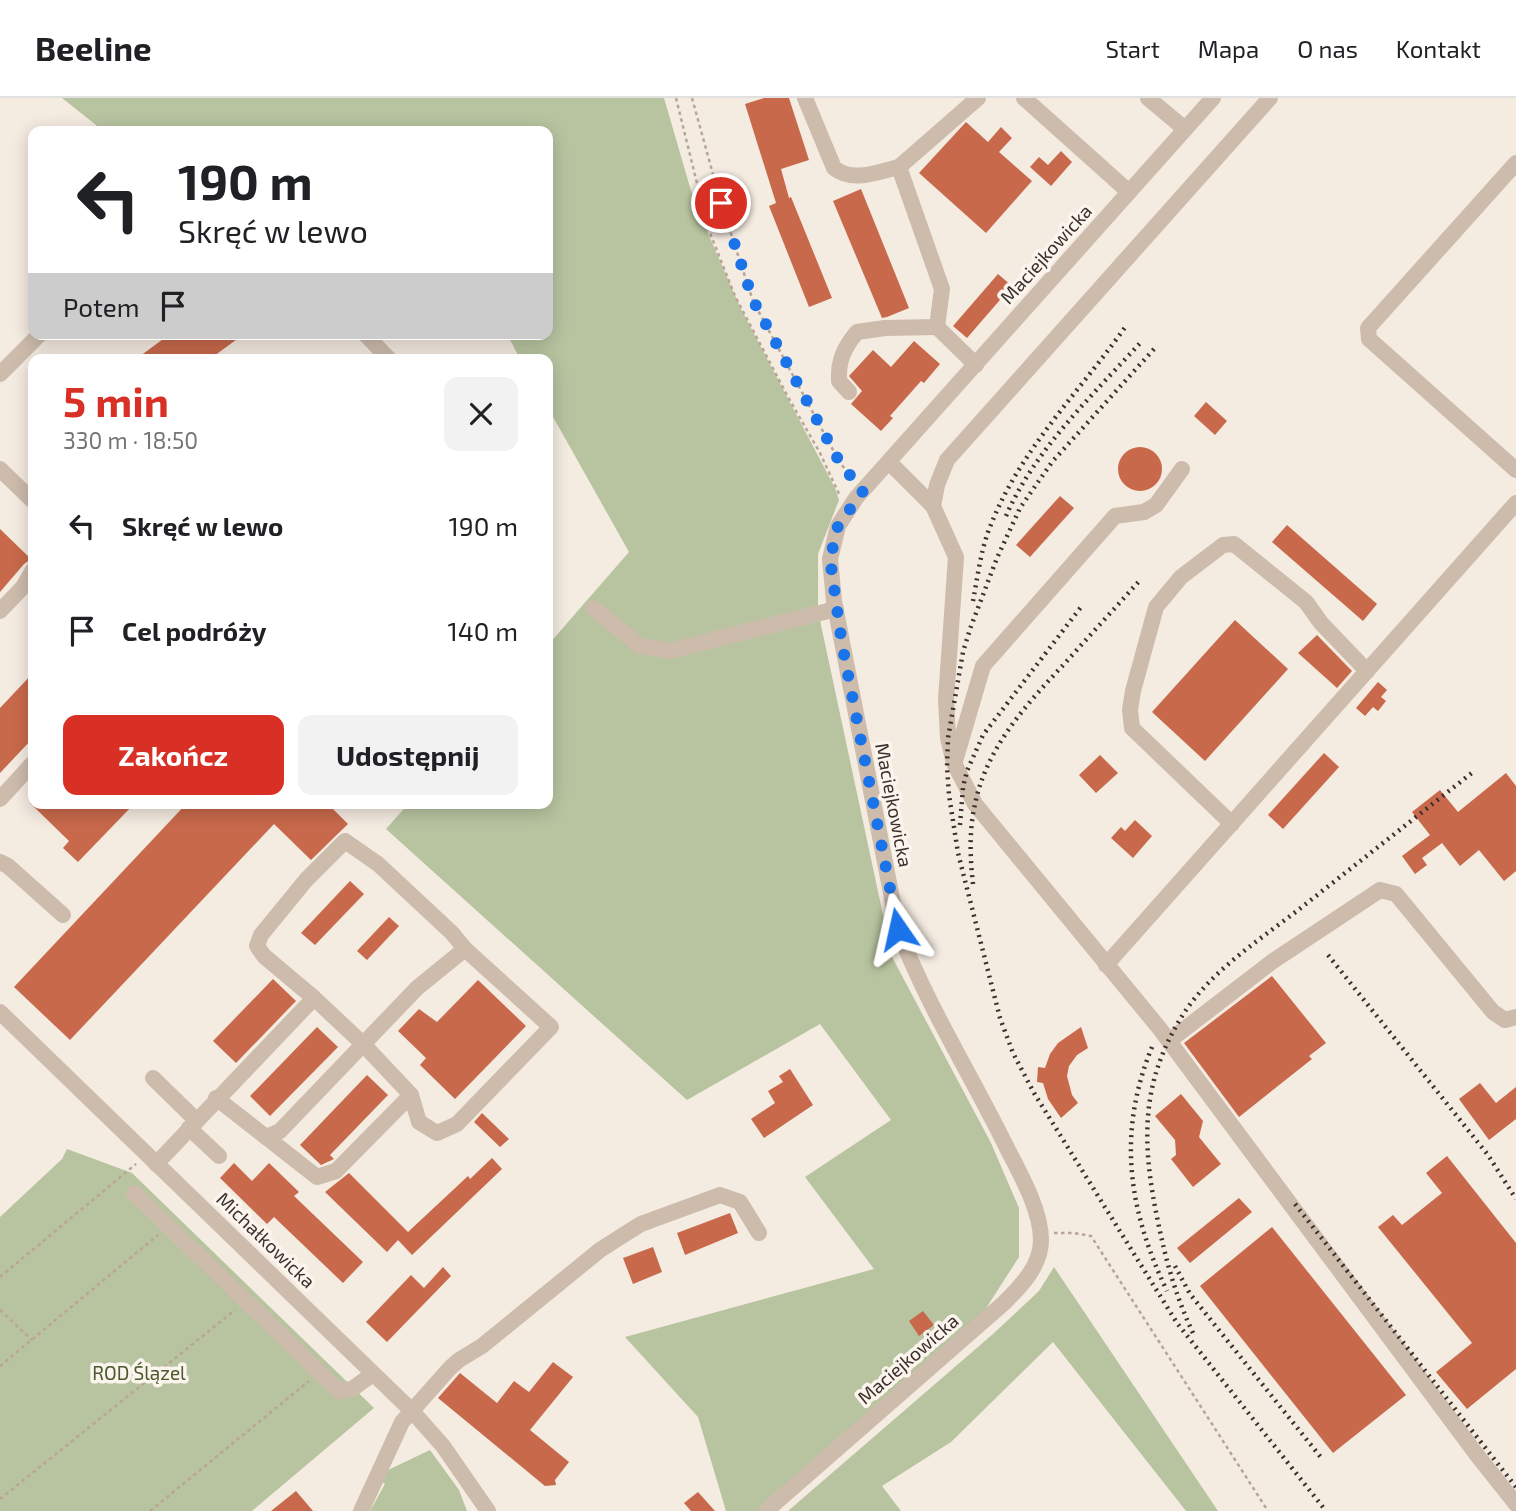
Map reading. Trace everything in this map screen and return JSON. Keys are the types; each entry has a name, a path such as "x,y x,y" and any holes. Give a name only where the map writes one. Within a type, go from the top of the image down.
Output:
{"street":[{"path":"805,98 834,168 843,175 857,177 899,167 978,98"},
{"path":"1024,98 1129,192"},
{"path":"1149,98 1185,129"},
{"name":"Maciejkowicka","path":"766,1511 1004,1303 1030,1274 1041,1247 1041,1233 1028,1190 985,1103 916,976 898,929 836,609 830,559 838,526 863,491 1213,98"},
{"path":"933,506 937,485 947,460 1270,98"},
{"path":"1516,163 1368,328 1369,339 1516,470"},
{"path":"899,167 942,289 937,327"},
{"path":"849,392 839,381 839,365 845,346 857,332 885,328 937,327 976,365"},
{"path":"0,374 34,340"},
{"path":"371,340 384,354"},
{"path":"889,462 933,506 956,557 946,699 948,738 954,763 975,804 1169,1041 1516,1504"},
{"path":"0,469 28,496"},
{"path":"954,763 983,666 1115,516 1144,512 1156,505 1182,469"},
{"path":"1106,965 1516,503"},
{"path":"1231,824 1132,728 1130,710 1133,691 1156,607 1181,577 1223,545 1234,544 1306,602 1321,623 1367,671"},
{"path":"0,611 28,578"},
{"path":"593,608 640,646 669,651 836,609"},
{"path":"0,799 28,768"},
{"path":"345,841 378,864 452,933 465,949 551,1027 457,1124 437,1133 419,1122 411,1095 363,1044 264,956 257,946 261,936 306,880 345,841"},
{"path":"0,862 63,915"},
{"path":"1169,1041 1273,961 1380,890 1396,894 1493,1012 1505,1020 1516,1017"},
{"path":"266,1137 280,1132 417,988 465,949"},
{"path":"151,1160 192,1124 314,998"},
{"name":"Michałkowicka","path":"0,1012 412,1412 443,1446 488,1511"},
{"path":"153,1078 219,1156"},
{"path":"216,1098 317,1177 336,1171 411,1095"},
{"path":"134,1193 339,1391 352,1390 373,1374"},
{"path":"361,1511 398,1429 459,1360 482,1346 600,1250 641,1224 720,1195 740,1202 758,1233"}],"path":[{"path":"676,98 708,228 735,296 838,491 843,518"},
{"path":"692,98 721,203 753,300 840,463 863,491"},
{"path":"0,1277 151,1160"},
{"path":"0,1366 169,1226"},
{"path":"1055,1226 1055,1234 1091,1236 1268,1511"},
{"path":"0,1499 246,1302"},
{"path":"0,1310 32,1340"},
{"path":"150,1511 320,1373"}],"green space":[{"path":"62,98 664,98 694,201 740,307 839,500 818,554 818,611 892,957 991,1143 1019,1208 1019,1257 983,1313 761,1511 726,1511 698,1417 625,1337 874,1269 805,1177 891,1120 820,1024 687,1100 386,829 404,809 553,809 553,639 629,552 553,417 553,354 517,354 510,340 553,340 553,126 96,125"},
{"name":"ROD Ślązel","path":"67,1149 132,1173 374,1408 252,1511 0,1511 0,1217 62,1159"},
{"path":"1054,1267 1218,1511 1186,1511 1053,1342 951,1442 882,1486 901,1511 788,1511 993,1334 1039,1291"},
{"path":"430,1450 459,1490 467,1511 370,1511 385,1484 381,1481 386,1471"}],"building":[{"path":"764,98 789,98 809,160 781,169 789,198 791,197 832,298 809,307 769,206 776,203 745,104"},
{"path":"966,122 988,142 1001,127 1012,138 999,152 1032,181 986,233 919,173"},
{"path":"1061,151 1072,162 1051,186 1030,167 1039,157 1048,165"},
{"path":"861,189 909,308 882,318 833,201"},
{"path":"998,274 1012,286 967,338 953,326"},
{"path":"162,340 236,340 217,354 143,354"},
{"path":"914,341 940,364 890,416 893,418 881,431 851,404 862,391 849,376 873,350 891,367"},
{"path":"1206,402 1227,421 1215,435 1194,416"},
{"path":"1140,447 1156,453 1162,469 1156,485 1140,491 1124,485 1118,469 1124,453"},
{"path":"1060,496 1074,508 1030,557 1016,545"},
{"path":"1287,525 1377,604 1363,621 1272,542"},
{"path":"0,529 28,556 28,561 0,592"},
{"path":"1235,620 1288,669 1205,761 1152,712"},
{"path":"1317,635 1352,671 1337,688 1298,653"},
{"path":"28,678 28,743 0,773 0,708"},
{"path":"1378,682 1387,690 1381,697 1386,701 1378,711 1373,707 1365,716 1356,708"},
{"path":"1324,753 1339,767 1283,829 1268,815"},
{"path":"1100,755 1118,773 1096,793 1079,775"},
{"path":"1506,773 1516,786 1516,871 1504,881 1479,850 1460,866 1442,843 1422,858 1427,865 1415,874 1402,856 1430,835 1412,812 1440,790 1458,812"},
{"path":"36,809 129,809 78,862 63,848 69,841"},
{"path":"181,809 333,809 348,824 311,860 274,824 70,1040 14,987"},
{"path":"1135,820 1152,836 1133,858 1111,838 1121,827 1125,831"},
{"path":"350,881 364,894 315,945 301,933"},
{"path":"389,917 399,926 367,960 357,951"},
{"path":"1272,976 1326,1043 1309,1056 1312,1059 1239,1117 1184,1043"},
{"path":"273,979 296,1001 236,1063 213,1041"},
{"path":"478,980 526,1026 455,1099 420,1065 426,1058 398,1031 419,1009 437,1022"},
{"path":"317,1027 338,1047 270,1116 250,1096"},
{"path":"1081,1027 1088,1048 1077,1055 1069,1066 1067,1076 1072,1095 1078,1103 1061,1118 1048,1099 1043,1083 1037,1082 1038,1067 1045,1068 1058,1043"},
{"path":"790,1069 813,1105 764,1138 751,1119 775,1103 768,1091 783,1082 779,1076"},
{"path":"367,1075 388,1095 330,1155 334,1159 321,1165 300,1145"},
{"path":"1480,1083 1496,1103 1516,1087 1516,1119 1489,1140 1459,1099"},
{"path":"1181,1094 1203,1121 1199,1137 1221,1164 1193,1187 1171,1159 1176,1155 1175,1140 1155,1116"},
{"path":"482,1113 509,1139 500,1147 474,1122"},
{"path":"1447,1156 1516,1243 1516,1369 1467,1409 1436,1372 1472,1343 1378,1227 1393,1215 1402,1225 1442,1193 1426,1173"},
{"path":"492,1158 502,1169 412,1255 398,1240 387,1252 325,1192 349,1173 408,1232 468,1176 470,1179"},
{"path":"234,1163 252,1181 269,1163 299,1192 294,1196 363,1262 343,1283 274,1217 267,1224 220,1178"},
{"path":"1239,1198 1252,1212 1190,1263 1177,1248"},
{"path":"730,1213 738,1233 685,1255 677,1233"},
{"path":"1272,1227 1406,1395 1333,1453 1200,1286"},
{"path":"653,1247 662,1272 633,1284 623,1258"},
{"path":"443,1267 451,1276 387,1342 366,1322 411,1275 424,1288"},
{"path":"923,1311 934,1325 919,1336 909,1321"},
{"path":"553,1362 573,1377 530,1430 569,1462 555,1480 556,1485 545,1486 438,1398 460,1373 497,1403 514,1381 529,1392"},
{"path":"296,1491 313,1511 271,1511"},
{"path":"698,1492 715,1511 691,1511 684,1503"}],"railway":[{"path":"973,601 985,541 1004,495 1035,445 1126,326"},
{"path":"1006,516 1018,491 1049,445 1141,342"},
{"path":"1154,349 1052,462 1020,508 997,558 963,652 948,738 949,795 958,853 1000,1018 1013,1053 1034,1093 1177,1323 1326,1511"},
{"path":"973,884 973,814 989,763 1023,710 1141,579"},
{"path":"960,825 967,771 983,735 1081,607"},
{"path":"1193,1333 1168,1265 1149,1167 1148,1115 1159,1064 1169,1039 1196,997 1223,969 1473,772"},
{"path":"1328,955 1488,1155 1516,1199"},
{"path":"1152,1047 1134,1110 1132,1170 1143,1230 1167,1291"},
{"path":"1295,1204 1516,1487"},
{"path":"1175,1266 1190,1294 1323,1460"}],"route":[{"path":"721,203 753,300 840,463 863,491 838,526 830,559 842,644 898,929"}]}
